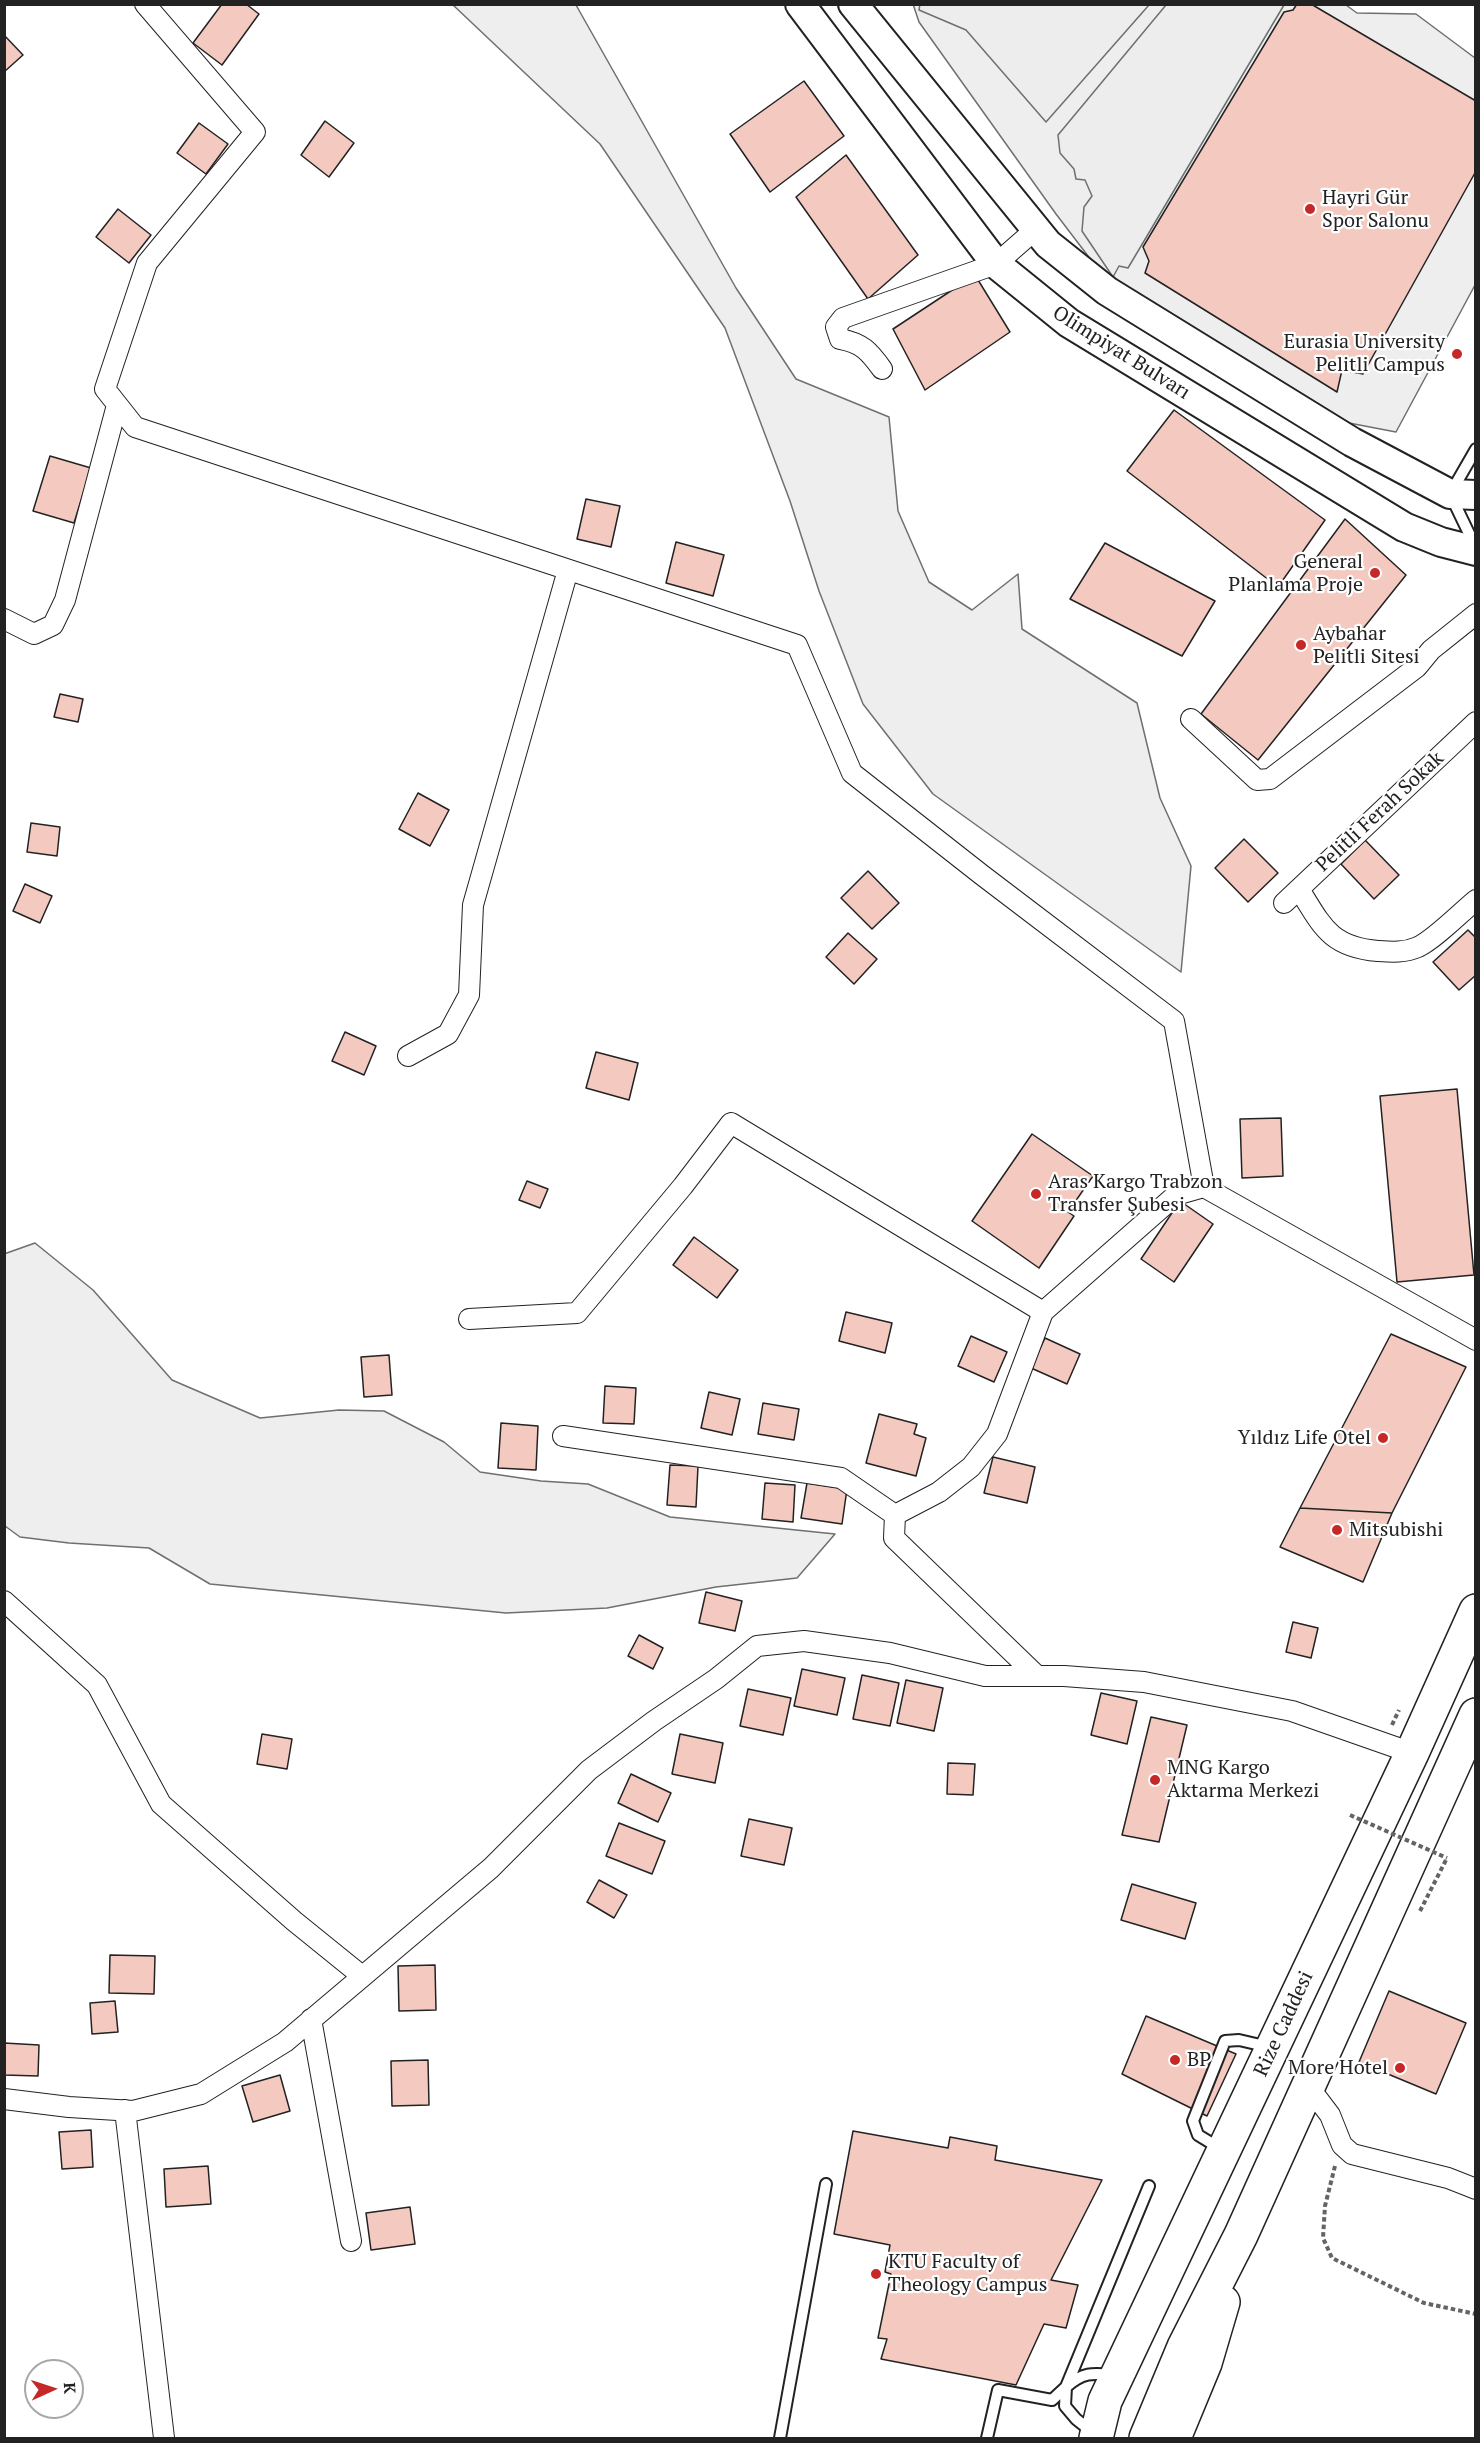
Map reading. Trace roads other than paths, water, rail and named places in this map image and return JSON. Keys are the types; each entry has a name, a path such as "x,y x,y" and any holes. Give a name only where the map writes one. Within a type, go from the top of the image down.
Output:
{"highway":[{"name":"Rize Caddesi","path":"1092,2436 1111,2388 1412,1753 1476,1611"},
{"path":"1146,2439 1184,2347 1241,2235 1476,1716"},
{"path":"1174,2439 1205,2363 1241,2235"}],"main road":[{"name":"Olimpiyat Bulvarı","path":"800,4 996,264 1069,323 1404,527 1440,542 1476,551"},
{"path":"853,4 1048,244 1107,291 1352,442 1463,495"}],"street":[{"path":"145,4 255,132 147,263 105,390 135,427 797,645 852,773 982,876 1174,1021 1204,1187"},
{"path":"882,369 872,354 856,342 840,339 836,327 843,318 996,264 1036,228"},
{"path":"4,619 34,634 53,625 65,600 117,405"},
{"path":"408,1056 448,1034 469,995 473,905 568,570"},
{"path":"1191,719 1257,780 1270,779 1417,667 1431,650 1476,614"},
{"name":"Pelitli Ferah Sokak","path":"1284,903 1476,722"},
{"path":"1299,889 1322,925 1338,942 1361,949 1401,953 1420,946 1476,900"},
{"path":"469,1319 577,1313 683,1186 731,1123 1042,1312"},
{"path":"895,1515 939,1492 971,1467 997,1434 1042,1312 1176,1195 1204,1187 1476,1340"},
{"path":"562,1436 841,1478 895,1515"},
{"path":"895,1515 894,1538 1037,1676"},
{"path":"4,1601 97,1685 161,1804 294,1921 362,1976"},
{"path":"4,2099 69,2107 133,2111 201,2094 285,2042 491,1868 589,1770 757,1647 804,1641 890,1653 985,1676 1037,1676 1144,1682 1292,1711 1412,1753"},
{"path":"311,2019 351,2241"},
{"path":"1308,2086 1330,2115 1342,2145 1352,2154 1449,2178 1476,2189"},
{"path":"125,2110 164,2439"}],"lane":[{"path":"1476,449 1463,495 1476,546"},
{"path":"1224,2151 1197,2135 1193,2121 1226,2041 1239,2040 1273,2048"},
{"path":"780,2439 826,2184"},
{"path":"1092,2436 1065,2406 1066,2387 1149,2186"},
{"path":"987,2439 998,2390 1053,2400 1079,2376 1096,2374 1111,2388"}],"place":[{"name":"Hayri Gür Spor Salonu","path":"1310,209"},
{"name":"Eurasia University Pelitli Campus","path":"1457,354"},
{"name":"General Planlama Proje","path":"1375,573"},
{"name":"Aybahar Pelitli Sitesi","path":"1301,645"},
{"name":"Aras Kargo Trabzon Transfer Şubesi","path":"1036,1194"},
{"name":"Yıldız Life Otel","path":"1383,1438"},
{"name":"Mitsubishi","path":"1337,1530"},
{"name":"MNG Kargo Aktarma Merkezi","path":"1155,1780"},
{"name":"BP","path":"1175,2060"},
{"name":"More Hotel","path":"1400,2068"},
{"name":"KTU Faculty of Theology Campus","path":"876,2274"}]}
